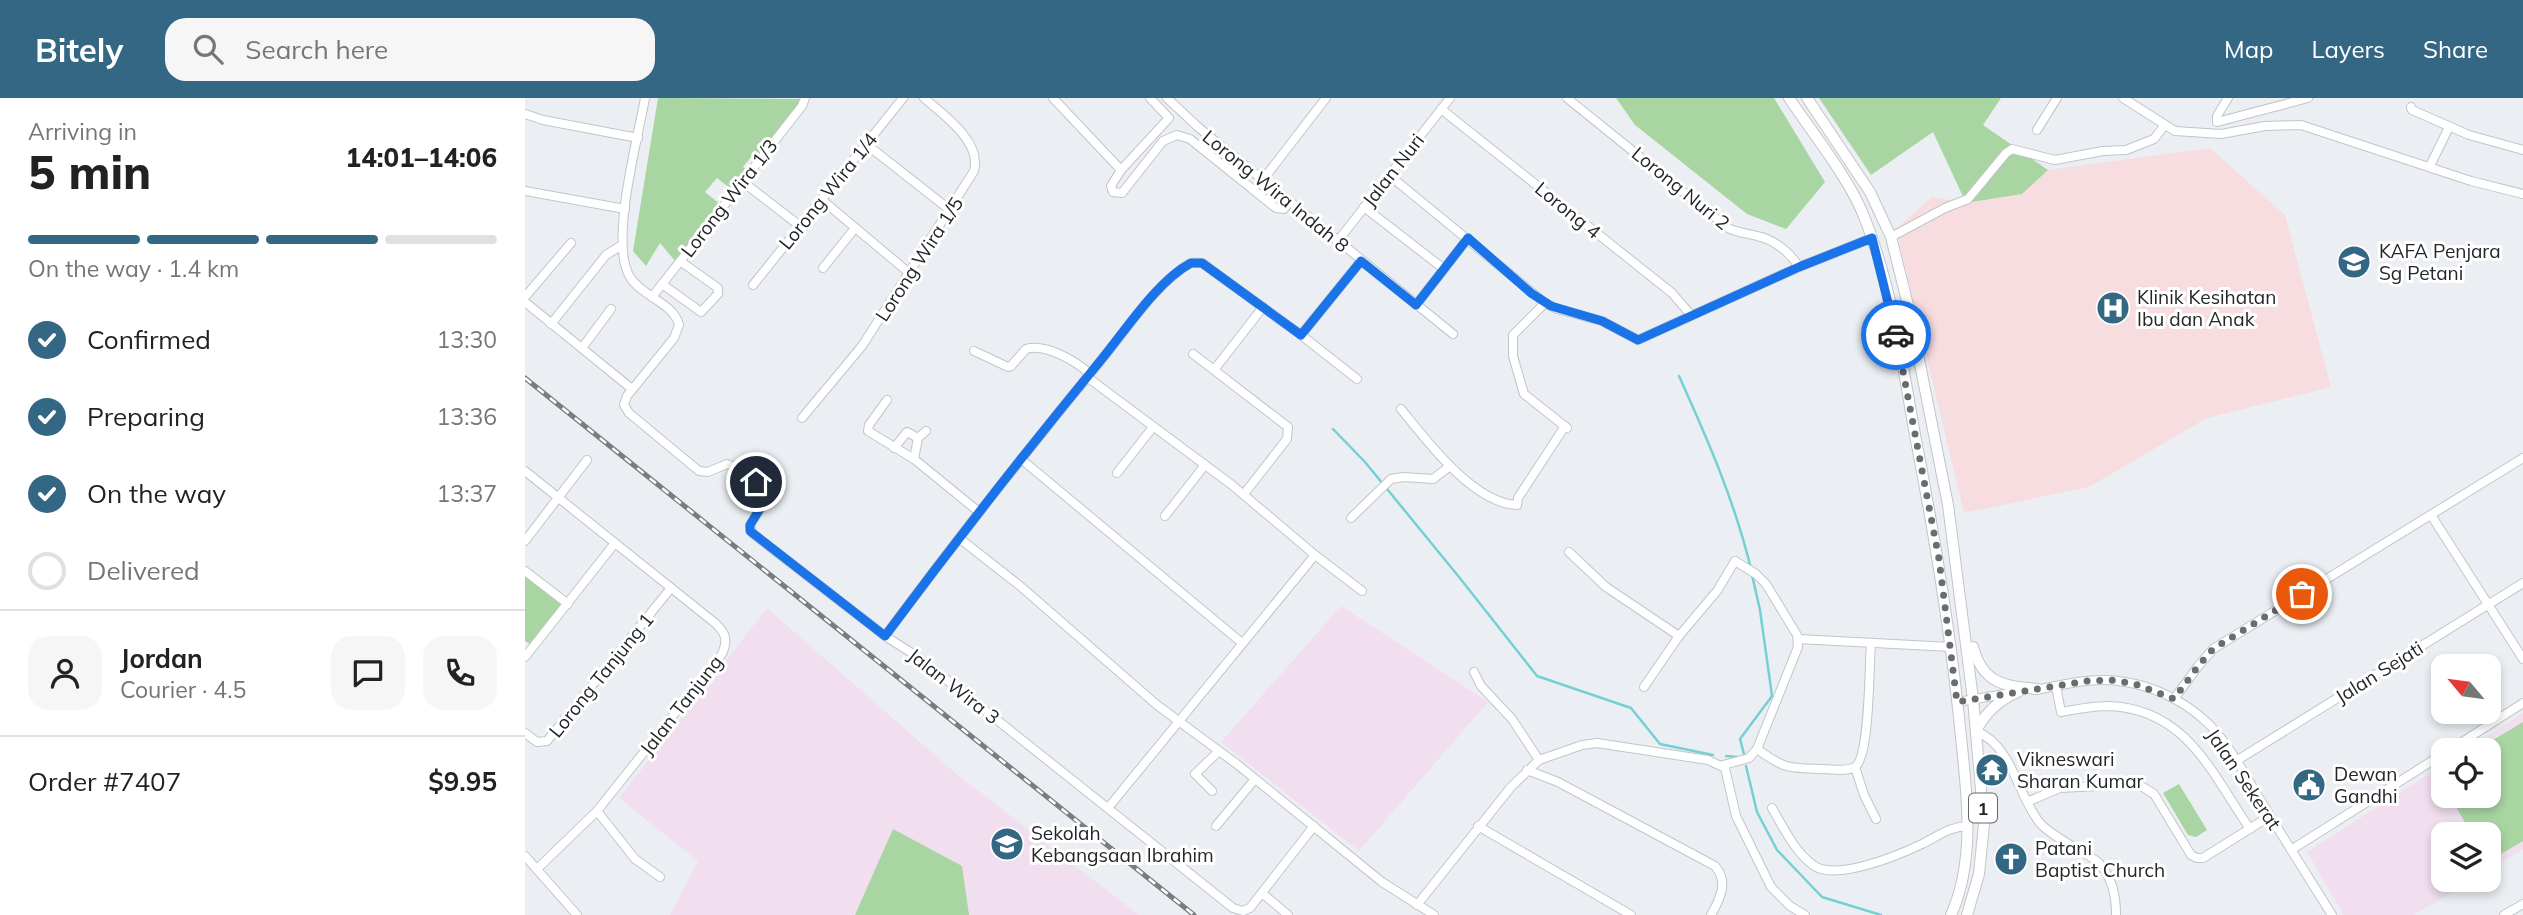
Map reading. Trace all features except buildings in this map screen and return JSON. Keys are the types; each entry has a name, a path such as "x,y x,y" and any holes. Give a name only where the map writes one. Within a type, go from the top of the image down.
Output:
{"main road":[{"name":"1","path":"1789,98 1859,205 1872,238 1893,318 1930,508 1957,702 1967,826 1964,871 1951,915"},
{"name":"1","path":"1807,98 1870,192 1891,237 1909,309 1948,505 1973,699 1983,804 1983,842 1978,877 1967,915"},
{"path":"1963,614 1980,668 1989,677 2015,687 2038,689"},
{"path":"1976,731 1996,705 2018,692"}],"street":[{"path":"525,302 632,390 674,338 677,320 634,284 627,272 622,245 625,209 645,98"},
{"name":"Lorong Wira 1/3","path":"652,297 806,98"},
{"name":"Lorong Wira 1/4","path":"753,285 902,98"},
{"name":"Lorong Wira 1/5","path":"802,418 862,346 974,171 974,151 953,123 924,98"},
{"path":"1053,98 1121,170"},
{"path":"1150,98 1168,118"},
{"name":"Lorong Wira Indah 8","path":"1167,98 1262,181 1453,334"},
{"path":"1181,98 1168,118 1121,170 1111,186 1113,192 1117,194 1125,190 1163,141 1177,135 1190,139 1276,208 1284,209 1289,202"},
{"path":"1262,181 1326,98"},
{"name":"Jalan Nuri","path":"1337,242 1450,98"},
{"name":"Lorong Nuri 2","path":"1567,98 1728,228 1737,233 1769,240 1786,252 1799,267"},
{"path":"2037,130 2057,98"},
{"path":"2123,98 2175,131 2227,134 2265,126 2296,124 2329,132 2470,181 2523,194"},
{"path":"2228,98 2217,116 2217,122 2308,98"},
{"path":"2411,107 2412,110 2469,135 2523,150"},
{"name":"Lorong 4","path":"1441,109 1665,287 1691,315"},
{"path":"525,114 543,120 638,138"},
{"path":"1891,237 1945,208 1968,199 2012,149 2055,160 2103,151 2126,150 2154,139 2164,126"},
{"path":"2430,166 2449,127"},
{"path":"866,144 950,210"},
{"path":"1389,175 1545,303 1557,309 1602,321 1638,340 1799,267 1872,238"},
{"path":"743,181 800,226"},
{"path":"525,191 625,209"},
{"path":"821,199 908,272"},
{"path":"1364,207 1444,270"},
{"path":"823,268 855,228"},
{"path":"1416,305 1468,238"},
{"path":"525,297 571,243"},
{"path":"551,324 606,255 622,245"},
{"path":"662,284 701,312 718,294 718,288 680,261"},
{"path":"1301,335 1361,261"},
{"path":"885,636 979,512 1089,375 1155,295 1174,275 1191,263 1202,263 1357,379"},
{"path":"1401,409 1450,466 1500,503 1517,505 1518,498 1566,427 1524,394 1513,356 1513,335 1545,303"},
{"path":"1214,370 1263,307"},
{"path":"582,348 611,309"},
{"path":"974,351 1007,367 1026,349 1034,348 1067,357 1153,427 1244,494 1362,591"},
{"path":"1193,354 1288,427 1287,439 1244,494"},
{"name":"Jalan Wira 3","path":"632,390 624,405 625,409 699,471 708,472 727,464 756,482 766,499 750,525 750,531 885,636 918,657 1233,908 1246,911 1314,827"},
{"path":"887,400 867,429 870,434 914,460 979,512"},
{"path":"1117,472 1153,427"},
{"path":"894,448 907,432 922,435 914,460"},
{"path":"2174,699 2213,649 2523,458"},
{"path":"1021,459 1243,643"},
{"path":"525,541 587,460"},
{"path":"1165,516 1205,465"},
{"path":"1351,518 1383,485 1398,477 1433,479 1450,466"},
{"name":"Jalan Tanjung","path":"525,471 723,631 727,641 725,648 697,687 597,811 537,869"},
{"path":"2431,515 2523,659"},
{"path":"959,538 1019,585 1179,722 1255,779 1381,882 1434,915"},
{"path":"525,657 528,647 568,604 615,543"},
{"path":"1569,552 1598,580 1679,636"},
{"path":"1108,808 1315,555"},
{"path":"1417,905 1478,826 1527,770 1539,761 1582,745 1606,743 1708,760 1723,765 1749,758 1757,749 1793,662 1798,639 1766,584 1756,573 1739,563 1679,636 1644,687"},
{"path":"525,571 568,604"},
{"name":"Jalan Sejati","path":"2236,761 2523,583"},
{"name":"Lorong Tanjung 1","path":"525,733 537,742 547,741 671,588"},
{"path":"1798,639 1951,647"},
{"path":"1757,749 1787,768 1855,767 1861,760 1865,743 1871,644"},
{"path":"1474,672 1481,686 1512,719 1539,761"},
{"name":"Jalan Sekerat","path":"1957,702 2087,681 2123,681 2174,699 2208,724 2236,761 2332,915"},
{"path":"2056,686 2061,712 2099,707 2124,708 2156,718 2183,734 2204,757 2249,829"},
{"path":"2468,738 2523,703"},
{"path":"1976,731 1989,739 2000,751 2043,826 2106,870 2113,887 2116,915"},
{"path":"1212,791 1195,774 1219,751"},
{"path":"2291,850 2431,762"},
{"path":"1723,765 1727,772 1736,816 1760,867 1776,893 1805,915"},
{"path":"1855,767 1864,795 1876,819"},
{"path":"1527,770 1558,782 1715,866 1723,877 1723,883 1711,915"},
{"path":"1216,826 1255,779"},
{"path":"2027,802 2060,788 2138,784 2154,794 2191,855 2197,858 2203,858 2270,816"},
{"path":"1772,808 1795,846 1814,866 1823,870 1835,871 1874,863 1920,844 1945,830 1967,826"},
{"path":"597,811 635,859 660,877"},
{"path":"1478,826 1631,915"},
{"path":"525,856 577,915"},
{"path":"1262,893 1288,915"},
{"path":"2504,915 2523,904"}],"shaded area":[{"name":"Klinik Kesihatan Ibu dan Anak","path":"2210,148 2285,215 2331,387 2207,418 2089,487 1964,513 1896,229 1932,197 1969,203 2022,194 2048,170"},
{"path":"1341,606 1488,702 1359,851 1221,742"},
{"path":"767,608 954,772 1139,915 670,915 698,861 619,798"},
{"path":"2523,713 2523,849 2501,863 2501,822 2431,822 2431,892 2452,892 2414,915 2344,915 2307,852 2431,773 2431,808 2501,808 2501,738 2485,738"}],"green space":[{"path":"658,98 802,99 755,160 751,157 743,167 747,170 731,189 717,178 705,192 720,204 676,262 660,243 646,266 633,251"},
{"path":"1616,98 1774,98 1825,182 1786,229 1747,214 1635,125"},
{"path":"1819,98 2001,98 1983,125 2048,170 2022,194 1966,203 1933,132 1871,175"},
{"path":"525,575 562,603 530,644 525,641"},
{"path":"2523,722 2523,841 2501,854 2501,822 2465,822 2457,808 2501,808 2501,738 2497,738"},
{"path":"2179,784 2207,830 2196,837 2188,835 2163,793"},
{"path":"893,829 962,866 969,915 855,915"}],"waterway":[{"path":"1679,376 1729,495 1751,569"},
{"path":"1333,429 1365,462 1537,676 1631,708 1660,744 1713,755"},
{"path":"1745,758 1740,739 1772,696 1760,610 1752,575"},
{"path":"1726,756 1737,757"},
{"path":"1746,766 1757,812 1777,850 1822,897 1881,915"}],"railway":[{"path":"525,378 1194,915"}],"way so far":[{"path":"1896,335 1939,559 1957,702 2087,681 2110,680 2135,684 2174,699 2213,649 2302,594"}],"place":[{"name":"KAFA Penjara Sg Petani","path":"2354,262"},
{"name":"Klinik Kesihatan Ibu dan Anak","path":"2113,308"},
{"name":"Vikneswari Sharan Kumar","path":"1992,770"},
{"name":"Dewan Gandhi","path":"2309,785"},
{"name":"Sekolah Kebangsaan Ibrahim","path":"1007,844"},
{"name":"Patani Baptist Church","path":"2011,859"}],"route":[{"path":"756,482 766,499 749,527 750,531 885,636 979,512 1087,377 1150,301 1174,275 1191,263 1202,263 1301,335 1361,261 1416,305 1468,238 1531,293 1551,306 1602,321 1638,340 1750,288 1872,238 1896,335"}]}
